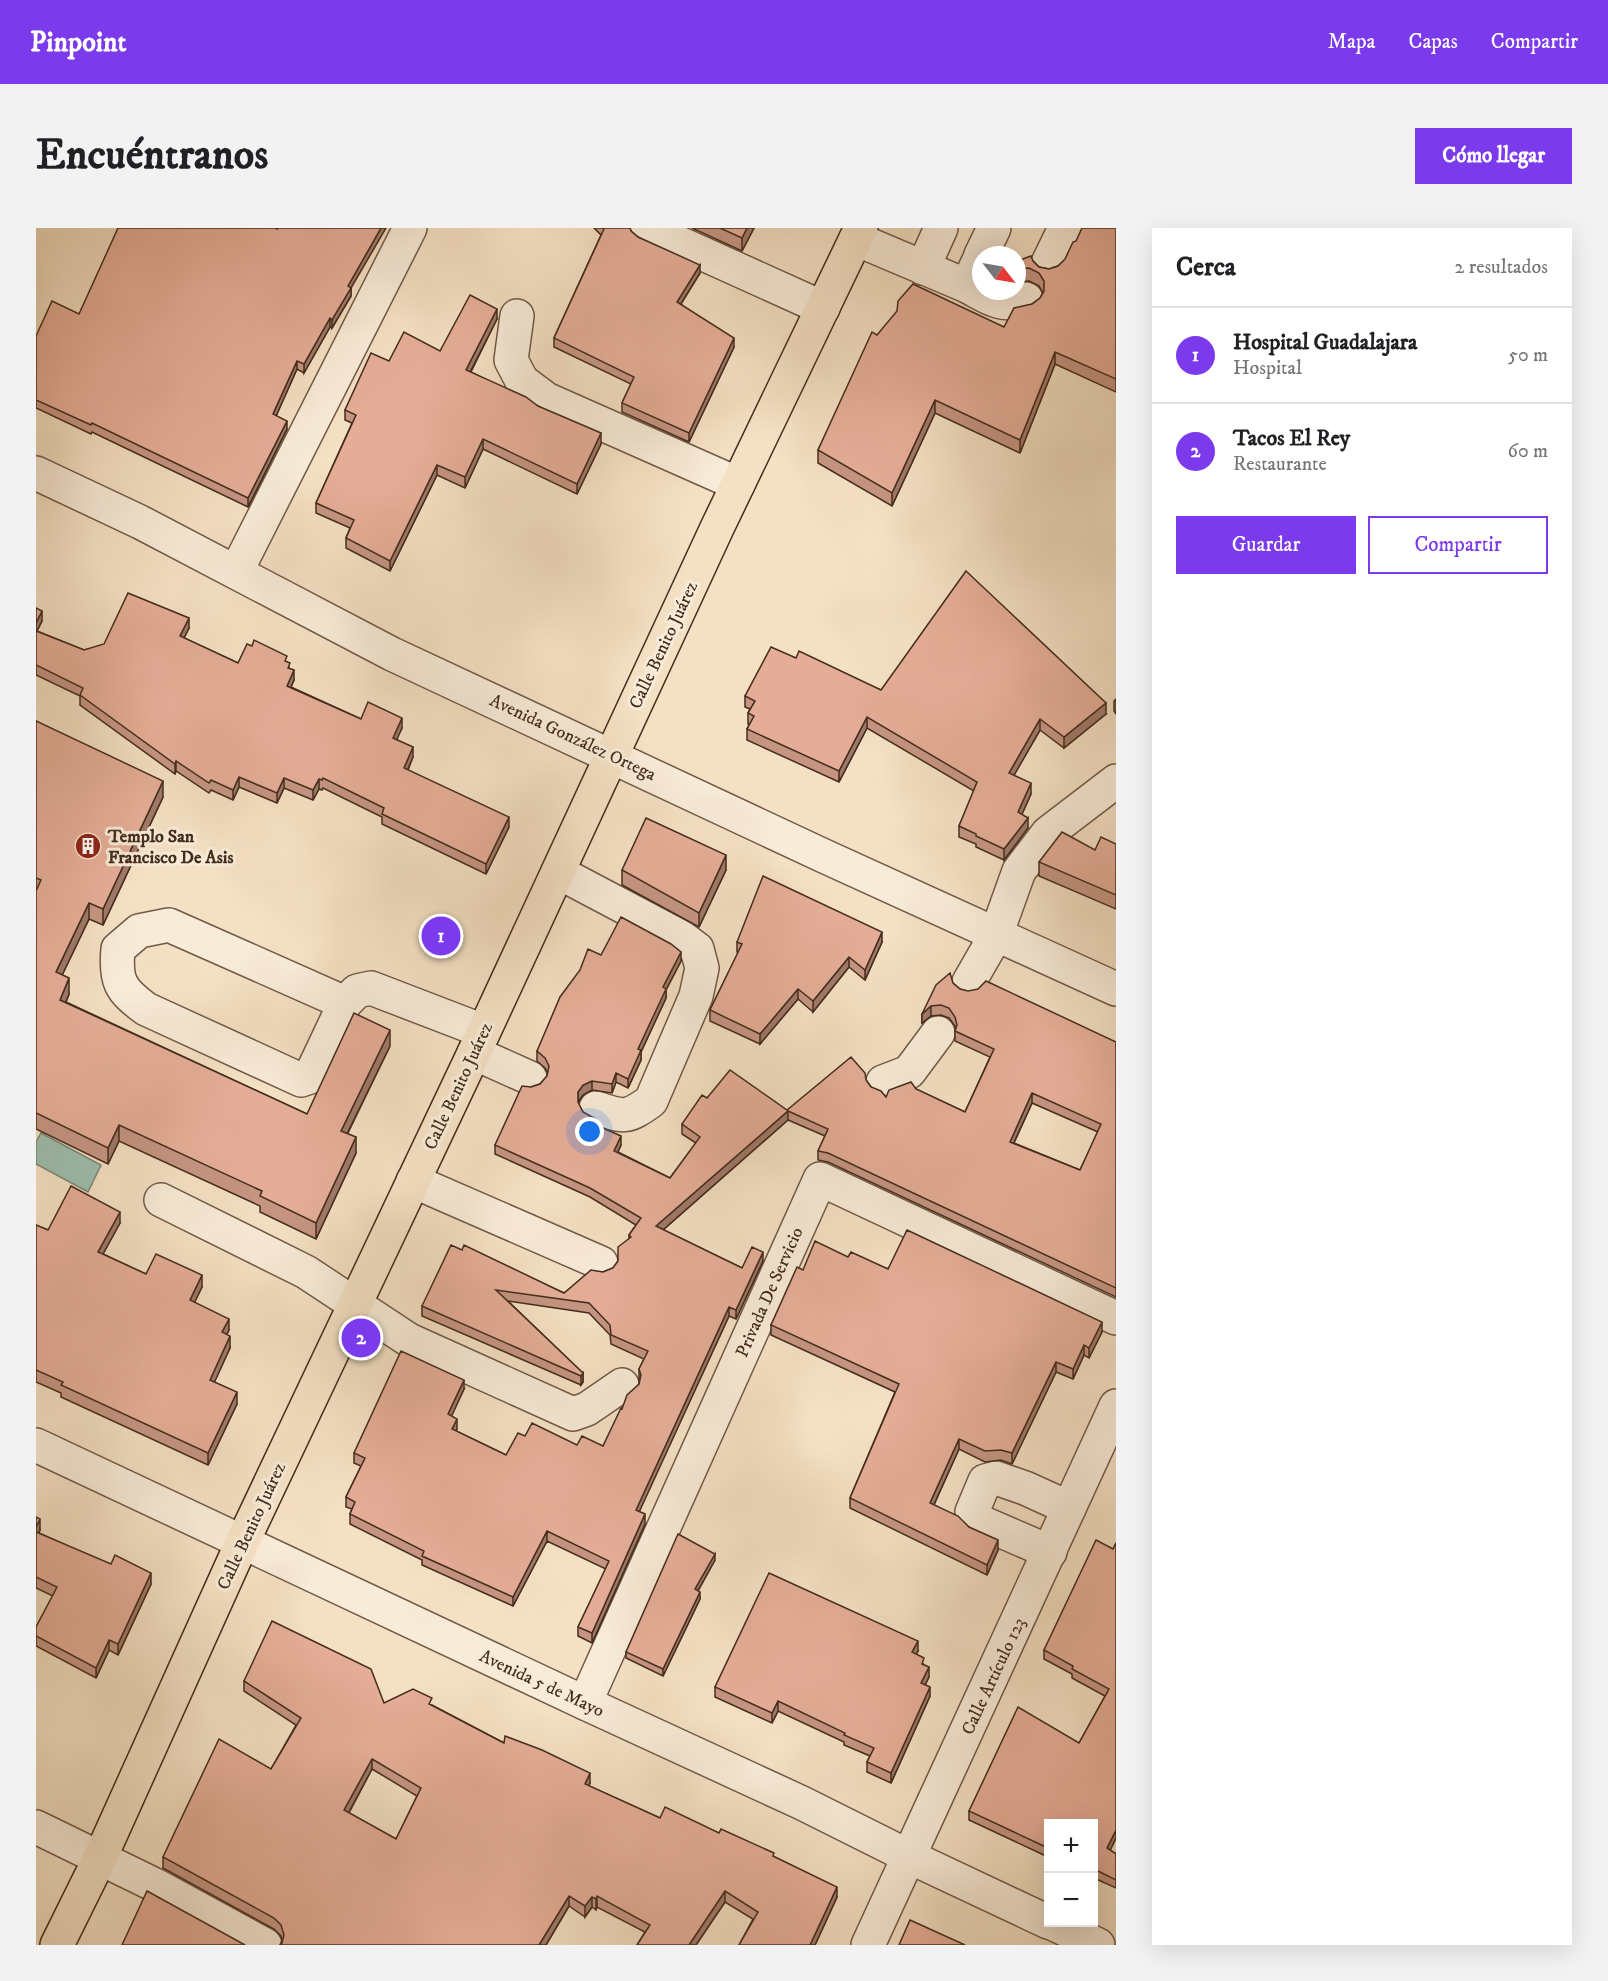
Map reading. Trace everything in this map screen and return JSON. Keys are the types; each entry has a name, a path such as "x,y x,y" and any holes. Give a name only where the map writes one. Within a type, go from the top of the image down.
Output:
{"main road":[{"name":"Calle Benito Juárez","path":"57,1945 242,1543 613,756 738,484 858,234"}],"street":[{"path":"236,572 410,228"},
{"path":"646,228 823,308"},
{"path":"923,267 941,228"},
{"path":"985,246 994,228"},
{"path":"1048,263 1065,228"},
{"path":"858,234 972,288"},
{"path":"967,286 972,275"},
{"path":"995,300 1014,304 1024,300"},
{"path":"517,316 511,360 522,381 546,399 738,484"},
{"name":"Avenida González Ortega","path":"36,473 140,522 392,654 824,856 1116,989"},
{"path":"969,982 996,935 1019,871 1048,833 1116,781"},
{"path":"558,872 681,937 697,949 702,968 696,996 651,1101 637,1111 622,1116 596,1108"},
{"path":"345,1003 169,925 139,931 118,950 116,972 129,996 146,1009 301,1080 310,1077 345,1003 357,991 371,988 479,1042 530,1078"},
{"path":"883,1082 909,1072 938,1033"},
{"name":"Privada De Servicio","path":"585,1703 820,1179 1116,1317"},
{"path":"413,1181 601,1263"},
{"path":"160,1200 306,1272 409,1340 573,1414 587,1409 622,1385"},
{"name":"Calle Artículo 123","path":"868,1945 1116,1406"},
{"name":"Avenida 5 de Mayo","path":"36,1445 802,1803 1044,1920"},
{"path":"1050,1552 976,1520 972,1512 985,1481 996,1478 1070,1508"},
{"path":"36,1827 157,1886 264,1945"},
{"name":"Avenida 5 de Mayo","path":"1060,1927 1098,1945"}],"shaded area":[{"path":"41,1133 101,1165 88,1192 36,1164 36,1142"}],"building":[{"path":"118,228 381,228 348,286 351,288 332,320 330,318 304,364 297,361 273,414 287,421 248,498 92,423 91,425 36,400 36,336 52,301 79,314"},
{"path":"603,228 630,228 638,237 700,265 677,302 734,338 689,433 622,403 634,377 554,338"},
{"path":"720,228 747,228 742,238"},
{"path":"1082,228 1116,228 1116,379 1055,352 1020,440 935,400 892,493 818,450 872,332 877,335 897,311 898,301 913,284 1004,327 1014,308 1032,304 1040,298 1044,291 1044,281 1039,273 1026,268 1026,258 1031,256 1039,267 1049,269 1058,266 1065,259 1073,242 1076,241"},
{"path":"470,295 497,309 466,370 526,397 538,406 601,433 577,484 483,439 465,477 437,465 390,561 346,538 354,520 316,503 356,415 345,410 371,353 389,361 404,332 440,351"},
{"path":"966,571 1106,703 1064,737 1040,719 1009,773 1031,783 1018,812 1028,818 1004,849 959,826 977,782 867,717 839,771 747,729 754,716 748,713 755,701 745,696 771,647 796,658 799,651 881,690"},
{"path":"128,593 189,618 180,636 238,663 247,644 252,646 254,640 287,656 285,661 290,663 288,668 294,670 287,686 361,719 368,702 402,718 393,738 413,747 404,768 509,817 486,864 382,814 384,808 323,778 319,779 313,790 284,778 277,793 239,777 233,790 211,780 209,783 176,761 175,764 80,695 83,688 36,665 36,631 84,650 104,644"},
{"path":"36,608 42,611 36,623"},
{"path":"36,721 163,781 103,909 89,903 56,972 69,978 60,1000 307,1114 354,1013 390,1030 341,1131 356,1137 316,1223 260,1196 262,1191 119,1125 108,1148 36,1113 36,891 41,880 36,878"},
{"path":"646,818 726,855 699,913 622,870"},
{"path":"1062,832 1095,850 1101,837 1116,844 1116,895 1039,862"},
{"path":"763,876 882,932 865,970 849,957 813,1001 798,989 760,1034 710,1010 742,944 737,942"},
{"path":"621,917 671,944 681,952 663,987 666,989 638,1049 641,1050 628,1079 616,1073 612,1084 592,1081 583,1085 578,1092 578,1102 583,1112 596,1119 594,1124 621,1136 614,1151 670,1178 700,1137 682,1124 702,1095 707,1098 730,1070 787,1110 851,1057 865,1073 866,1080 871,1087 881,1091 886,1097 889,1090 911,1082 916,1089 965,1112 994,1049 955,1031 957,1025 955,1017 949,1008 941,1005 931,1006 922,1014 936,985 950,973 953,983 960,989 968,991 978,989 986,981 1116,1042 1116,1288 828,1153 818,1151 828,1129 788,1111 656,1226 742,1268 752,1247 763,1252 736,1310 729,1307 636,1510 645,1514 592,1633 578,1627 609,1561 547,1531 513,1597 422,1556 424,1551 350,1514 355,1502 346,1497 365,1458 354,1453 401,1351 464,1380 448,1414 457,1419 452,1429 506,1455 518,1433 525,1436 532,1423 577,1445 582,1436 603,1446 627,1395 639,1384 641,1375 639,1369 648,1351 611,1335 610,1325 589,1303 496,1290 583,1373 581,1376 422,1306 451,1245 462,1250 464,1245 564,1293 591,1270 603,1272 613,1268 618,1261 618,1247 631,1237 629,1235 641,1218 590,1188 495,1145 522,1086 531,1087 540,1084 547,1076 549,1066 545,1058 537,1051 560,997 580,970 588,949 601,955","holes":["1032,1093 1101,1124 1080,1170 1010,1142"]},
{"path":"71,1186 120,1212 98,1252 146,1274 156,1254 202,1275 190,1300 229,1319 222,1332 230,1336 210,1380 237,1392 208,1453 61,1385 63,1382 36,1370 36,1225 48,1230"},
{"path":"907,1230 1102,1322 1089,1348 1084,1345 1073,1369 1056,1362 1012,1453 1001,1450 985,1451 959,1439 930,1503 958,1516 969,1527 998,1540 987,1565 850,1498 899,1384 771,1325 797,1267 803,1270 815,1241 848,1257 851,1252 888,1269"},
{"path":"36,1532 111,1564 115,1555 151,1573 118,1644 109,1640 96,1668 36,1636 36,1627 57,1587 36,1577"},
{"path":"678,1534 715,1554 695,1589 700,1592 663,1669 626,1652"},
{"path":"1096,1540 1113,1549 1116,1543 1116,1830 1107,1848 1116,1854 1116,1880 1098,1871 1098,1819 1044,1819 1044,1846 969,1811 1018,1707 1079,1743 1109,1689 1072,1669 1073,1666 1044,1650"},
{"path":"769,1573 918,1641 912,1652 924,1658 922,1664 929,1667 921,1683 930,1687 891,1773 867,1762 874,1748 844,1735 845,1733 778,1701 772,1713 715,1687"},
{"path":"272,1621 371,1669 384,1703 413,1689 432,1698 429,1704 504,1743 505,1736 542,1750 590,1773 585,1784 660,1818 665,1807 719,1833 721,1829 774,1853 773,1856 837,1887 810,1945 739,1945 758,1912 725,1891 689,1945 637,1945 650,1925 597,1896 596,1899 592,1897 585,1906 569,1896 539,1945 280,1945 284,1935 281,1925 274,1918 163,1857 219,1739 271,1769 301,1718 244,1681","holes":["372,1759 421,1788 396,1839 344,1810"]},
{"path":"147,1891 245,1945 122,1945"},
{"path":"910,1920 965,1945 899,1945"}],"place":[{"name":"Templo San Francisco De Asis","path":"88,846"},
{"name":"Hospital Guadalajara","path":"441,936"},
{"name":"Tacos El Rey","path":"361,1338"}]}
